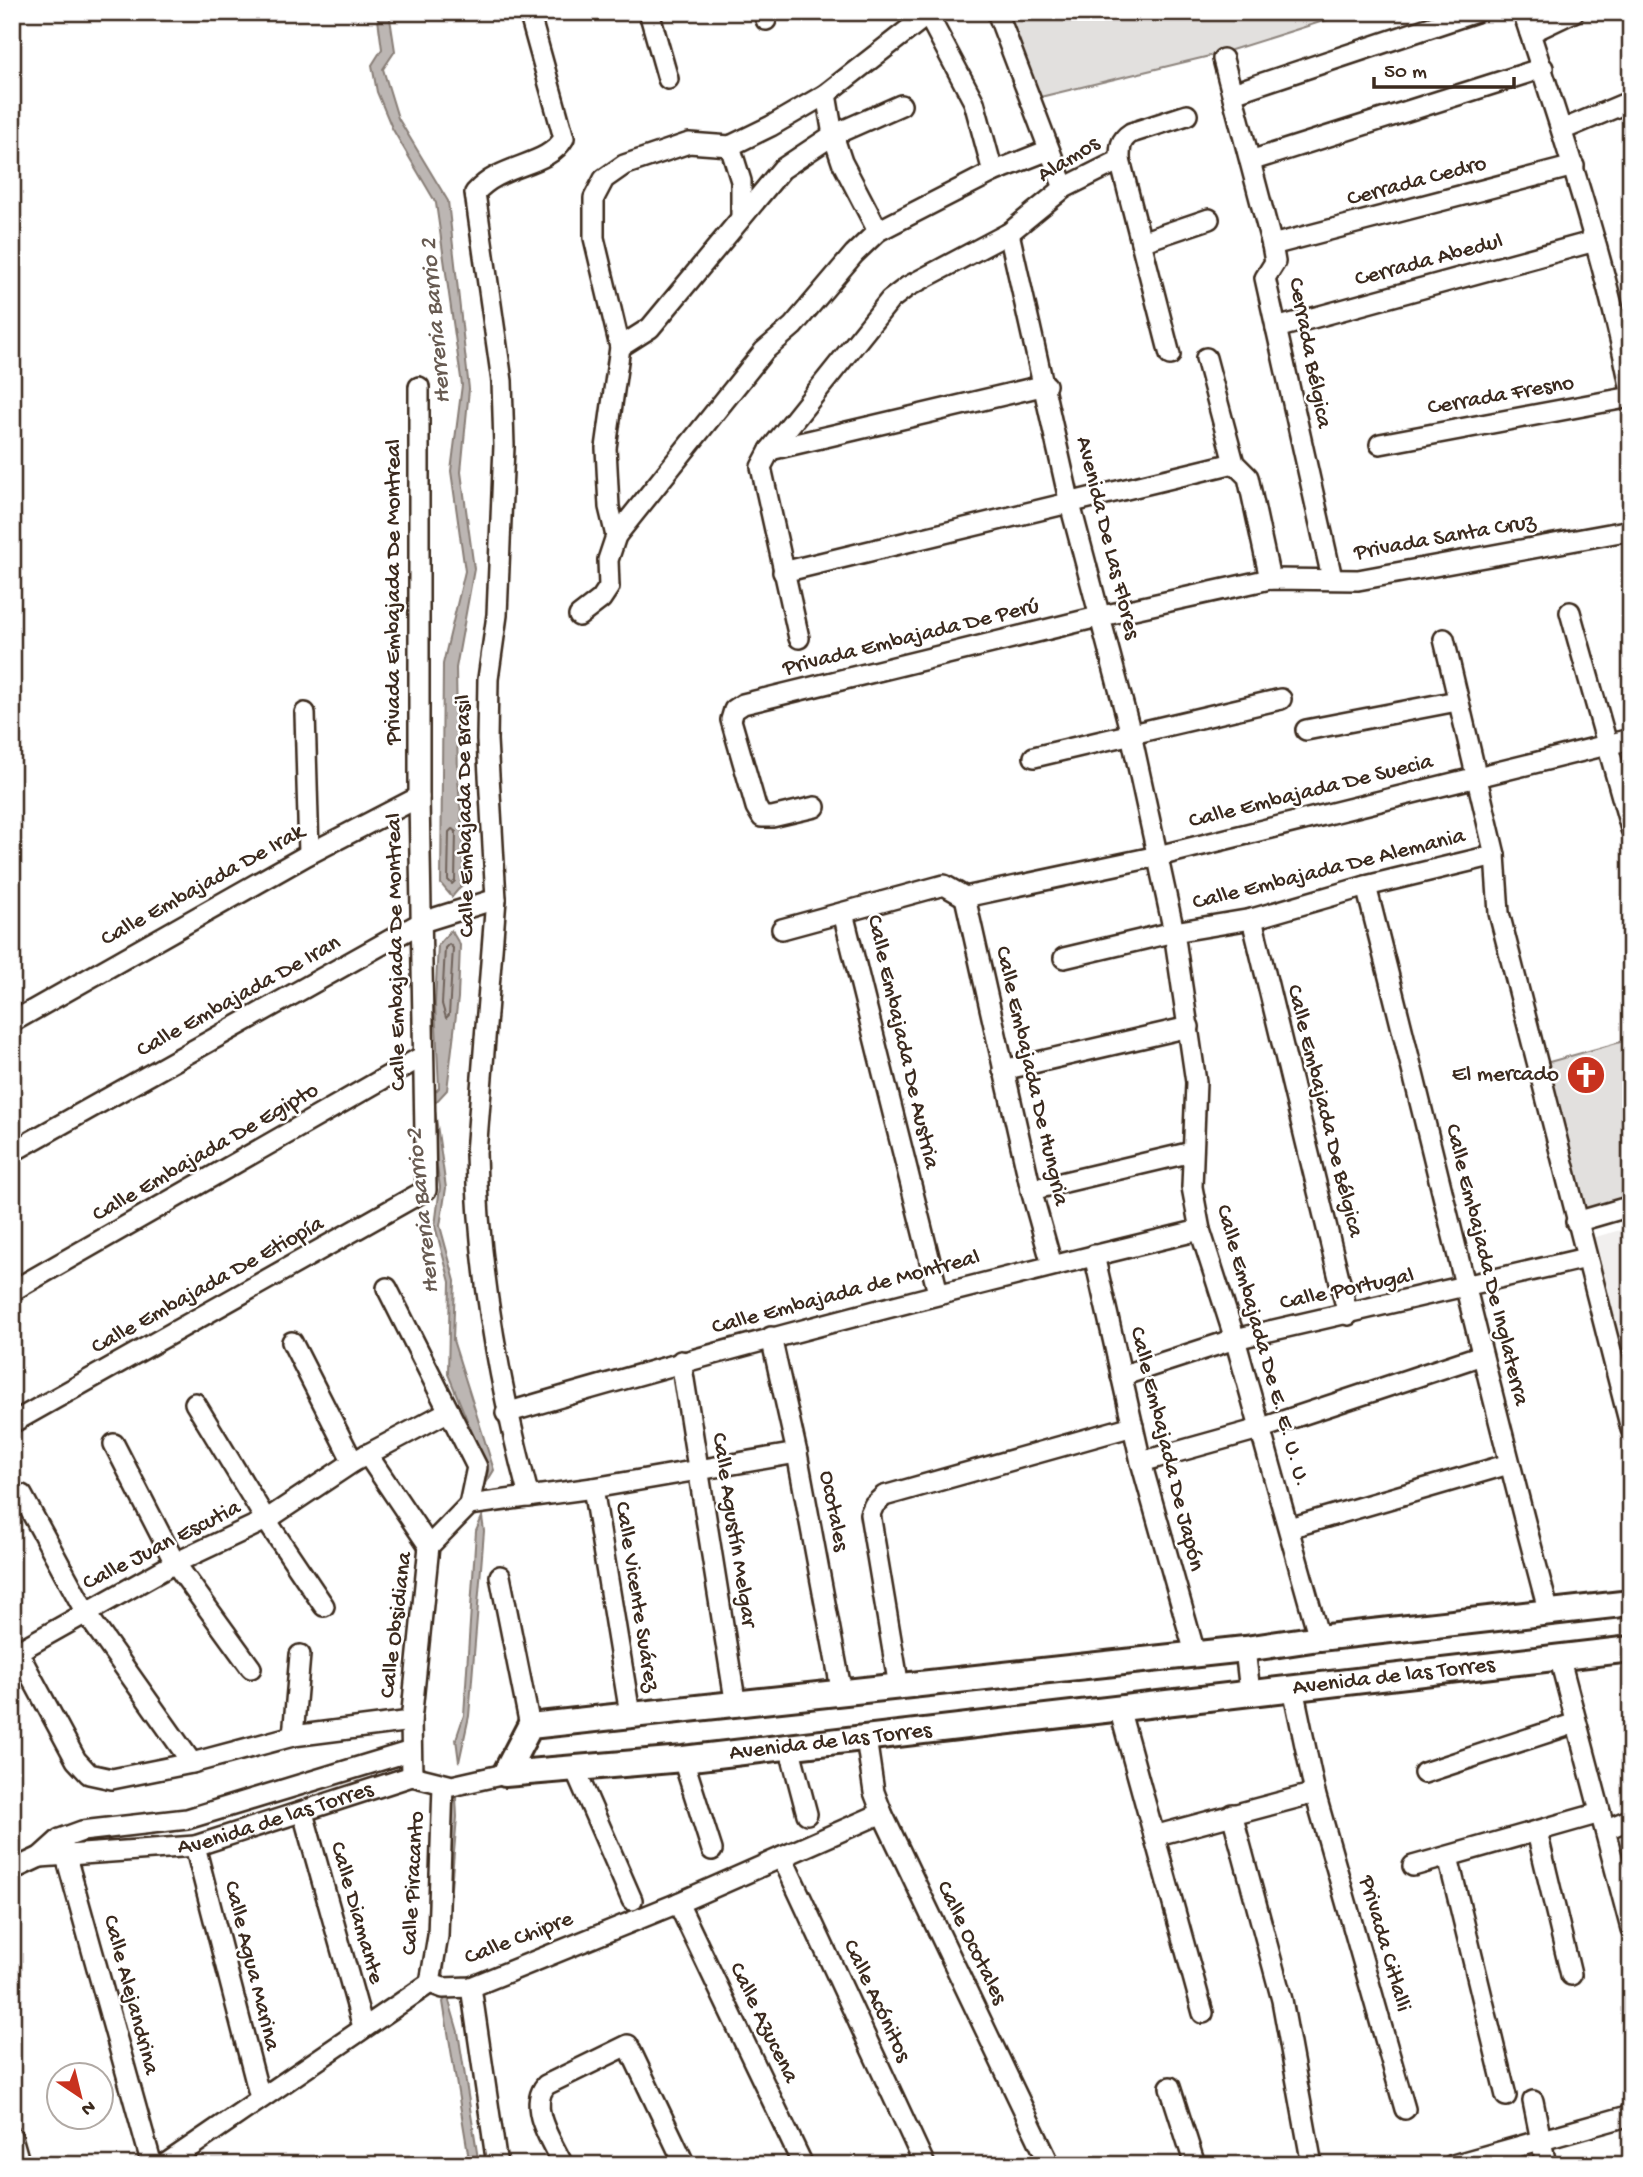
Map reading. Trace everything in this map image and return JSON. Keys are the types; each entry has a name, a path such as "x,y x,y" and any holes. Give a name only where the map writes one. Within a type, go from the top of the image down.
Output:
{"main road":[{"path":"505,1774 530,1726 630,1714 737,1706 1631,1603"},
{"name":"Avenida de las Torres","path":"505,1774 683,1759 1631,1649"}],"street":[{"name":"Calle Embajada De Brasil","path":"529,12 565,138 557,151 488,177 475,192 502,381 504,446 497,615 488,679 487,740 496,899 476,1181 492,1326 506,1413 529,1497"},
{"path":"649,12 668,79"},
{"path":"997,12 1064,187"},
{"path":"1233,93 1476,12"},
{"path":"1523,12 1574,166 1631,391"},
{"path":"1530,33 1574,12"},
{"path":"616,537 609,507 606,448 620,348 594,238 594,198 604,179 624,164 689,143 730,146 771,126 826,94 930,14 974,102 993,172"},
{"name":"Cerrada Bélgica","path":"1223,59 1272,245 1275,262 1265,278 1332,578"},
{"path":"1250,161 1543,68"},
{"path":"826,94 833,135 842,162 878,230"},
{"path":"1562,130 1631,101"},
{"path":"620,348 650,328 741,215 782,169 833,135 901,105"},
{"name":"Alamos","path":"770,450 890,300 907,287 1009,233 1064,187 1120,160 1124,138 1186,115"},
{"path":"730,146 741,181 741,215"},
{"path":"579,616 601,599 609,587 608,560 616,537 764,351 793,326 853,254 878,230 993,172 1049,150"},
{"path":"1120,160 1170,355"},
{"name":"Cerrada Cedro","path":"1272,245 1574,166"},
{"path":"1141,242 1209,219"},
{"name":"Avenida De Las Flores","path":"1009,233 1046,385 1070,504 1102,617 1158,856"},
{"name":"Cerrada Abedul","path":"1276,328 1595,241"},
{"path":"1206,358 1234,463 1248,477 1270,579"},
{"path":"799,638 761,467 770,450 1046,385"},
{"name":"Privada Embajada De Montreal","path":"419,387 419,797"},
{"name":"Cerrada Fresno","path":"1380,444 1631,397"},
{"path":"783,572 1234,463"},
{"name":"Privada Santa Cruz","path":"1102,617 1270,579 1358,580 1631,530"},
{"path":"1570,612 1631,829"},
{"name":"Privada Embajada De Perú","path":"816,807 762,817 755,807 730,720 734,709 743,704 1102,617"},
{"path":"1444,639 1495,855 1499,913 1576,1222 1629,1418"},
{"path":"1034,757 1281,699"},
{"path":"1306,730 1457,701"},
{"path":"306,713 309,854"},
{"name":"Calle Embajada De Suecia","path":"1158,856 1631,739"},
{"name":"Calle Embajada De Irak","path":"12,1021 309,854 419,797"},
{"name":"Calle Embajada De Montreal","path":"419,797 426,1190"},
{"name":"Calle Embajada De Alemania","path":"1064,958 1174,932 1252,919 1366,886 1495,855"},
{"name":"Calle Embajada De Austria","path":"938,1293 843,913 944,885 965,897 1158,856"},
{"name":"Calle Embajada De E. E. U. U.","path":"1158,856 1174,932 1196,1082 1192,1187 1200,1230 1235,1339 1319,1637"},
{"name":"Calle Embajada De Inglaterra","path":"1366,886 1468,1288 1509,1464 1549,1613"},
{"name":"Calle Embajada De Hungria","path":"965,897 1031,1190 1052,1265"},
{"name":"Calle Embajada De Iran","path":"12,1152 422,922 496,899"},
{"path":"782,929 843,913"},
{"name":"Calle Embajada De Bélgica","path":"1252,919 1348,1315"},
{"path":"1003,1070 1189,1027"},
{"name":"Calle Embajada De Egipto","path":"12,1292 424,1056"},
{"path":"1031,1190 1192,1152"},
{"name":"Calle Embajada De Etiopía","path":"12,1423 426,1190"},
{"path":"1576,1222 1631,1206"},
{"name":"Calle Embajada de Montreal","path":"506,1413 771,1337 938,1293 1200,1230"},
{"name":"Calle Embajada De Japón","path":"1094,1255 1141,1462 1195,1653"},
{"name":"Calle Portugal","path":"1121,1376 1235,1339 1468,1288 1586,1258"},
{"path":"387,1288 477,1467 481,1503 593,1488 797,1453"},
{"name":"Ocotales","path":"771,1337 797,1453 842,1694"},
{"path":"292,1342 360,1458 429,1546"},
{"path":"1141,1462 1259,1429 1482,1356"},
{"name":"Calle Agustín Melgar","path":"681,1361 737,1706"},
{"path":"195,1403 266,1520 324,1606"},
{"name":"Calle Juan Escutia","path":"192,1763 111,1779 89,1774 76,1760 20,1656 24,1646 175,1563 266,1520 360,1458 449,1411"},
{"path":"899,1687 870,1514 874,1505 884,1496 1133,1426"},
{"path":"114,1444 175,1563 251,1668"},
{"path":"1289,1528 1509,1464"},
{"name":"Calle Vicente Suárez","path":"593,1488 630,1714"},
{"path":"22,1495 86,1613 192,1763 293,1736 411,1721"},
{"name":"Calle Obsidiana","path":"412,1776 411,1721 429,1546 481,1503"},
{"path":"500,1576 530,1726"},
{"path":"1245,1649 1251,1692"},
{"path":"293,1736 300,1655"},
{"path":"1559,1656 1631,1929"},
{"name":"Privada Citlalli","path":"1293,1688 1315,1793 1405,2109"},
{"path":"1119,1708 1203,2013"},
{"path":"1424,1773 1576,1723"},
{"name":"Calle Ocotales","path":"866,1738 874,1792 882,1813 1050,2165"},
{"path":"789,1746 807,1814"},
{"path":"12,1870 63,1847 82,1831 187,1819 411,1751"},
{"path":"683,1759 712,1850"},
{"path":"575,1769 632,1900"},
{"name":"Avenida de las Torres","path":"63,1847 195,1846 412,1776 443,1785 469,1784 505,1774"},
{"name":"Calle Piracanto","path":"430,1983 438,1936 443,1785"},
{"path":"1154,1836 1315,1793"},
{"name":"Calle Diamante","path":"303,1813 363,2026"},
{"name":"Calle Chipre","path":"430,1983 443,1988 471,1987 678,1903 882,1813"},
{"path":"1232,1814 1282,2000 1312,2165"},
{"path":"1413,1866 1537,1832 1631,1819"},
{"path":"1537,1832 1571,1975"},
{"name":"Calle Agua Marina","path":"195,1846 260,2098"},
{"name":"Calle Alejandrina","path":"63,1847 152,2165"},
{"name":"Calle Acónitos","path":"782,1857 925,2165"},
{"path":"1448,1857 1506,2096"},
{"name":"Calle Azucena","path":"678,1903 803,2165"},
{"path":"164,2165 363,2026 430,1983"},
{"path":"471,1987 497,2165"},
{"path":"563,2165 542,2120 538,2103 540,2091 546,2085 628,2045 685,2165"},
{"path":"1170,2087 1195,2165"},
{"path":"1533,2101 1546,2165"},
{"path":"1453,2165 1540,2138 1631,2115"},
{"path":"12,2137 20,2165"}],"shaded area":[{"path":"998,12 1352,12 1222,53 1032,99"},
{"path":"1631,1039 1631,1198 1570,1217 1535,1066"},
{"path":"1631,1227 1631,1434 1581,1241"}],"water":[{"path":"377,12 389,12 395,51 383,69 398,118 448,201 469,389 461,472 474,569 456,668 458,780 464,846 462,885 452,897 441,884 443,664 465,571 451,471 462,385 436,203 392,128 377,92 372,65 382,49"},
{"path":"451,930 460,945 458,998 447,1090 434,1104 446,1188 440,1226 455,1281 453,1340 494,1470 485,1485 488,1471 448,1374 450,1282 435,1226 440,1187 427,1101 439,1088 435,1004 438,945"},
{"path":"482,1517 484,1531 469,1716 459,1762 456,1739 464,1715 476,1531"},
{"path":"456,1796 457,1817 443,1982 437,1968 449,1816"},
{"path":"447,1994 458,2032 479,2165 470,2165 443,2002"}],"place":[{"name":"El mercado","path":"1586,1075"}],"water label":[{"name":"Herreria Barrio 2","path":"437,321"},
{"name":"Herreria Barrio 2","path":"424,1211"}]}
